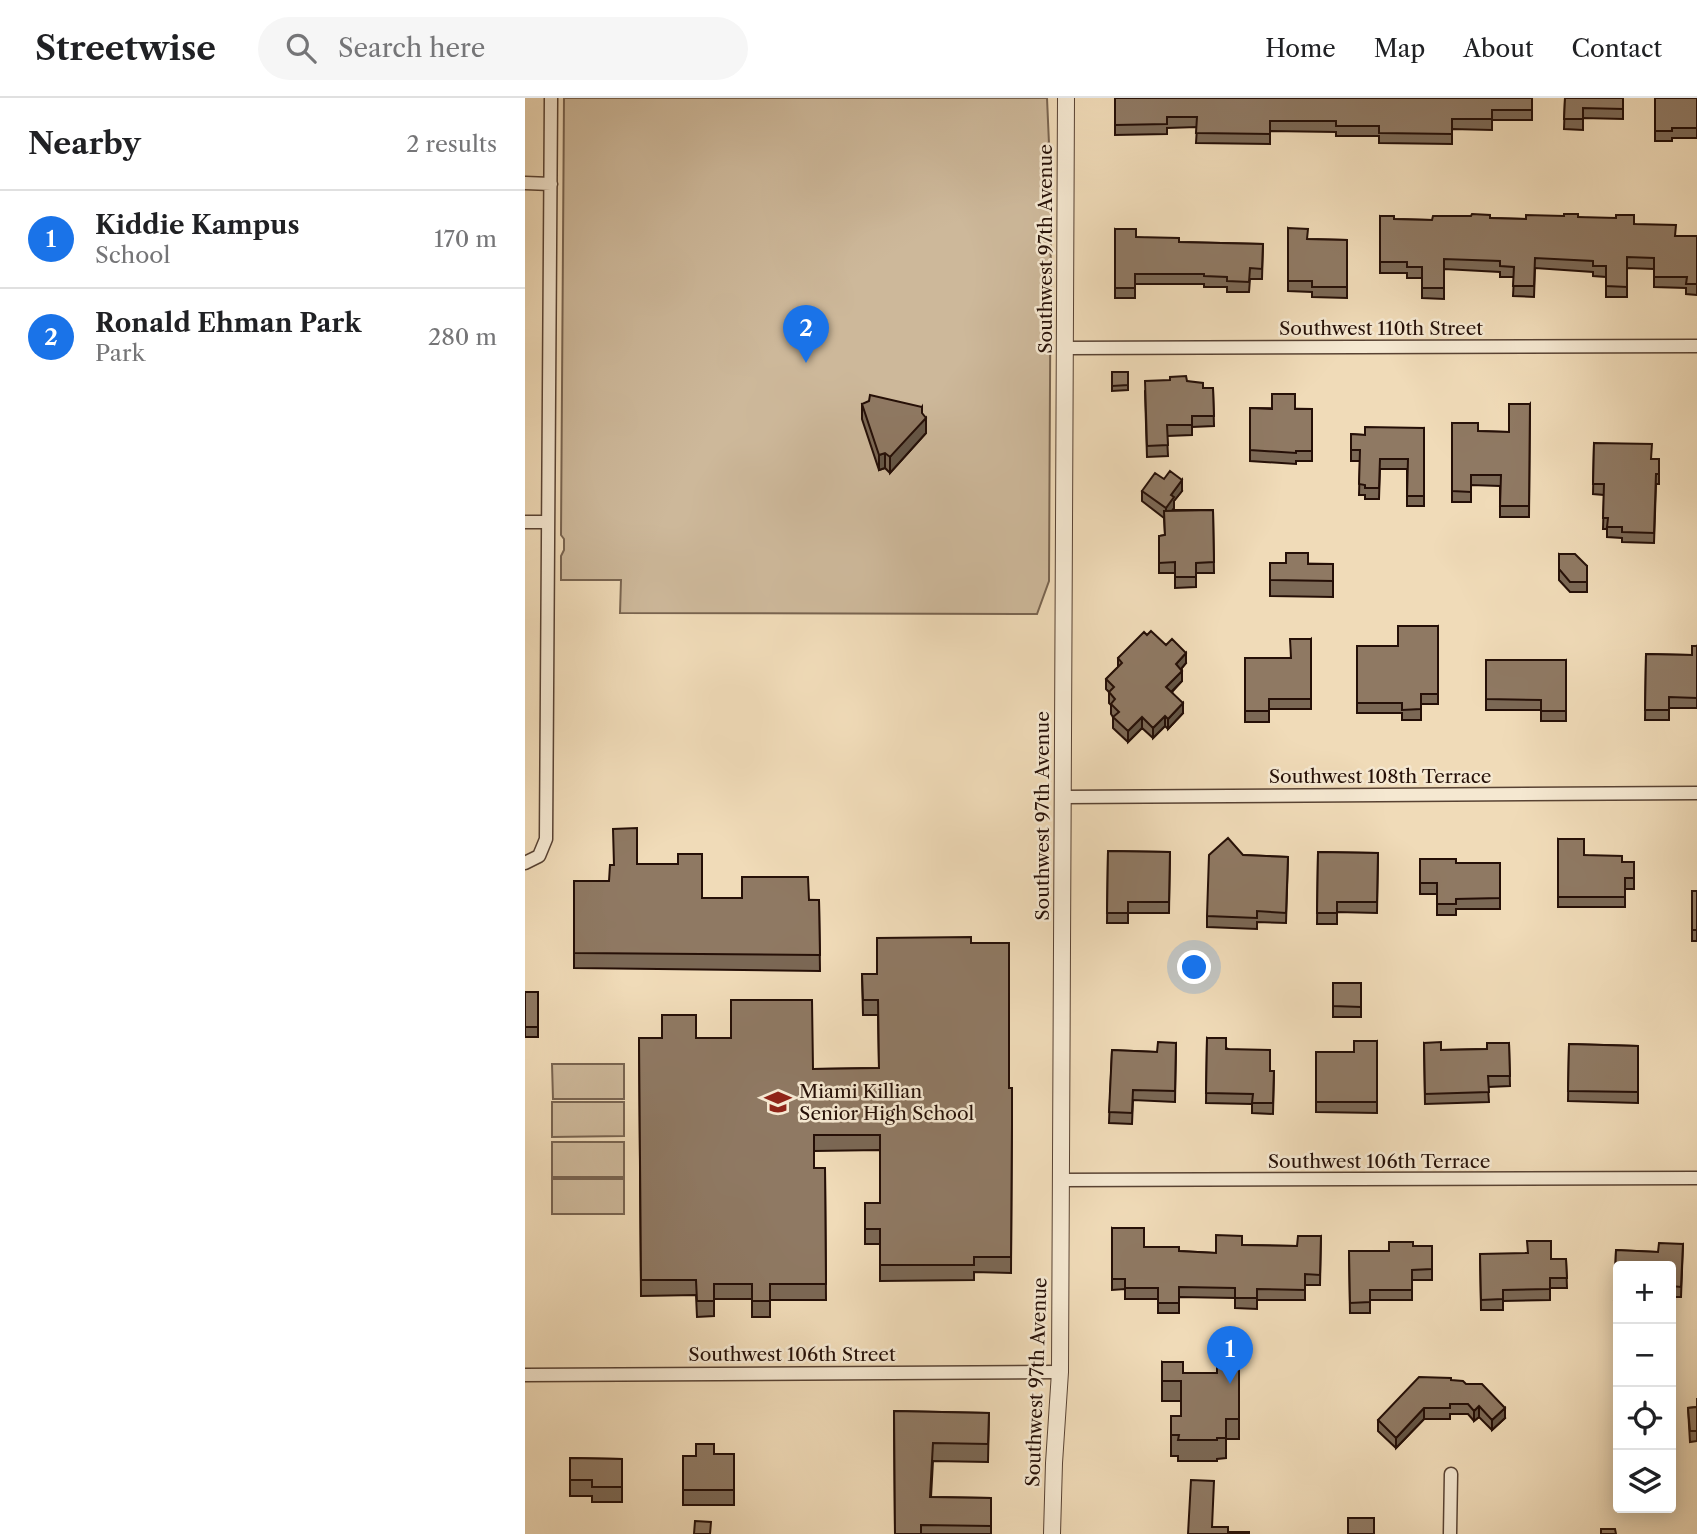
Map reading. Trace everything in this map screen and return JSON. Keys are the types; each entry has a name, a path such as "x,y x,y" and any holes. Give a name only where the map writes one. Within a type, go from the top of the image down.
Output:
{"street":[{"path":"525,863 535,860 546,839 551,98"},
{"name":"Southwest 97th Avenue","path":"1052,1534 1053,1462 1060,1372 1066,98"},
{"path":"525,183 551,184"},
{"name":"Southwest 110th Street","path":"1066,348 1697,346"},
{"path":"525,522 548,522"},
{"name":"Southwest 108th Terrace","path":"1063,797 1697,793"},
{"name":"Southwest 106th Terrace","path":"1061,1180 1697,1178"},
{"name":"Southwest 106th Street","path":"525,1375 1060,1372"},
{"path":"1450,1534 1451,1474"}],"shaded area":[{"path":"564,98 1047,98 1051,190 1049,581 1037,614 620,613 621,580 561,580 561,556 564,550 564,539 561,535"},
{"path":"552,1064 624,1064 624,1099 553,1099"},
{"path":"552,1102 624,1102 624,1136 552,1137"},
{"path":"552,1142 624,1142 624,1177 552,1177"},
{"path":"552,1179 624,1179 624,1214 552,1214"}],"building":[{"path":"1115,98 1532,98 1532,110 1492,110 1492,119 1452,119 1452,134 1379,133 1379,126 1336,126 1336,121 1270,121 1270,134 1196,133 1197,117 1167,117 1167,124 1115,125"},
{"path":"1565,98 1623,98 1623,109 1583,108 1583,119 1564,119"},
{"path":"1655,98 1697,98 1697,128 1655,131"},
{"path":"1578,214 1578,217 1616,218 1616,215 1634,215 1634,224 1676,225 1675,236 1697,236 1697,284 1686,284 1687,277 1654,277 1654,258 1627,257 1627,287 1606,286 1606,266 1593,266 1593,261 1535,258 1534,286 1513,286 1514,267 1500,266 1500,261 1444,259 1444,288 1422,288 1422,267 1407,267 1407,262 1380,262 1380,216 1432,220 1433,216 1490,215 1490,218 1526,219 1526,215"},
{"path":"1288,228 1308,229 1307,239 1347,240 1347,287 1312,287 1312,281 1288,281"},
{"path":"1115,229 1136,229 1136,237 1179,238 1179,242 1263,244 1262,269 1250,268 1249,282 1227,281 1227,277 1204,274 1135,274 1135,288 1115,288"},
{"path":"1112,372 1128,372 1128,385 1112,386"},
{"path":"1186,376 1187,381 1203,383 1203,388 1213,388 1214,416 1192,416 1192,425 1167,425 1168,445 1147,446 1145,381"},
{"path":"1272,394 1295,394 1295,409 1312,409 1312,451 1296,453 1250,450 1250,408 1272,409"},
{"path":"870,395 922,407 926,418 890,457 885,453 879,455 862,404 869,401"},
{"path":"1509,404 1530,404 1529,506 1500,506 1501,475 1471,475 1471,492 1452,491 1452,423 1478,423 1478,431 1509,432"},
{"path":"1365,427 1424,428 1424,496 1407,496 1408,459 1380,459 1379,488 1365,488 1365,485 1359,484 1360,450 1351,450 1351,434 1365,435"},
{"path":"1594,443 1652,444 1651,459 1659,459 1654,533 1622,532 1622,527 1607,527 1608,518 1603,518 1604,484 1593,484"},
{"path":"1170,471 1182,480 1171,495 1174,497 1166,508 1142,491 1155,473 1164,479"},
{"path":"1213,510 1214,562 1196,563 1196,577 1175,577 1175,562 1159,563 1159,536 1165,535 1164,511"},
{"path":"1286,553 1308,553 1308,564 1333,564 1333,581 1270,580 1270,563 1286,563"},
{"path":"1559,554 1575,554 1587,566 1587,582 1570,582 1559,569"},
{"path":"1398,626 1438,626 1438,694 1421,694 1421,709 1402,710 1402,703 1357,703 1357,646 1398,646"},
{"path":"1151,631 1166,645 1172,639 1186,653 1176,664 1182,671 1166,687 1183,703 1168,719 1165,716 1153,728 1142,717 1128,731 1113,717 1119,712 1111,704 1115,699 1109,692 1114,687 1106,679 1122,663 1118,658 1144,632 1147,635"},
{"path":"1290,639 1311,639 1311,699 1269,699 1269,711 1245,711 1245,658 1291,658"},
{"path":"1692,646 1697,646 1697,698 1669,697 1669,710 1645,710 1646,654 1692,655"},
{"path":"1486,660 1566,660 1566,711 1541,711 1541,700 1486,699"},
{"path":"637,828 637,864 678,864 678,854 702,854 702,898 742,898 742,877 808,877 809,900 819,900 820,955 574,953 574,881 609,881 610,865 614,865 613,829"},
{"path":"1228,838 1243,855 1288,857 1286,913 1257,911 1257,918 1207,916 1209,855"},
{"path":"1558,839 1584,839 1584,855 1622,856 1622,862 1634,862 1634,878 1625,878 1625,897 1558,897"},
{"path":"1108,851 1170,852 1169,902 1128,902 1128,913 1107,913"},
{"path":"1318,852 1378,853 1377,902 1337,902 1337,913 1317,913"},
{"path":"1420,859 1456,859 1456,863 1500,863 1500,898 1456,899 1456,904 1437,904 1437,883 1420,883"},
{"path":"1692,891 1697,891 1697,930 1692,930"},
{"path":"971,937 971,943 1009,943 1011,1257 974,1257 974,1265 880,1265 880,1229 865,1229 865,1203 880,1203 880,1135 814,1135 814,1168 825,1168 826,1284 770,1284 770,1301 752,1301 752,1284 714,1284 714,1301 697,1301 696,1280 641,1280 639,1038 662,1038 662,1015 696,1015 696,1038 731,1038 731,1000 812,1000 813,1069 879,1068 878,1000 863,1000 862,974 877,974 877,938"},
{"path":"1333,983 1361,983 1361,1007 1333,1006"},
{"path":"525,992 538,992 538,1027 525,1027"},
{"path":"1207,1038 1226,1038 1226,1049 1270,1050 1270,1071 1274,1071 1273,1103 1252,1103 1253,1094 1206,1093"},
{"path":"1354,1041 1377,1041 1377,1102 1316,1102 1316,1052 1354,1052"},
{"path":"1158,1042 1176,1043 1175,1091 1133,1090 1132,1113 1109,1112 1112,1050 1157,1052"},
{"path":"1441,1042 1441,1050 1487,1049 1487,1043 1509,1043 1510,1076 1488,1076 1489,1092 1425,1094 1424,1043"},
{"path":"1569,1044 1638,1046 1638,1092 1568,1091"},
{"path":"1112,1228 1144,1228 1144,1247 1179,1247 1179,1251 1216,1253 1216,1235 1242,1236 1242,1245 1297,1246 1298,1236 1321,1236 1320,1275 1305,1274 1305,1290 1257,1289 1257,1298 1235,1298 1235,1288 1179,1287 1179,1303 1158,1303 1158,1288 1125,1288 1125,1279 1112,1279"},
{"path":"1527,1241 1551,1241 1551,1259 1566,1259 1567,1278 1550,1278 1550,1289 1503,1290 1503,1299 1481,1300 1480,1254 1528,1253"},
{"path":"1389,1242 1413,1242 1413,1246 1432,1246 1432,1269 1412,1270 1412,1290 1370,1290 1370,1302 1350,1303 1349,1251 1389,1251"},
{"path":"1659,1243 1683,1244 1681,1287 1676,1286 1676,1261 1616,1261 1616,1250 1658,1252"},
{"path":"1162,1362 1183,1362 1183,1373 1217,1373 1217,1362 1239,1362 1239,1419 1226,1419 1226,1438 1178,1440 1179,1435 1171,1435 1171,1416 1181,1416 1181,1381 1162,1381"},
{"path":"1419,1377 1451,1378 1466,1384 1482,1384 1505,1408 1492,1420 1479,1406 1474,1411 1468,1404 1450,1404 1450,1408 1424,1408 1396,1438 1378,1420"},
{"path":"1697,1407 1697,1431 1690,1431 1688,1408"},
{"path":"894,1411 989,1413 988,1444 933,1443 930,1497 991,1498 991,1526 921,1525 921,1534 895,1534"},
{"path":"696,1444 714,1444 714,1454 734,1454 734,1490 683,1490 683,1456 696,1456"},
{"path":"570,1458 622,1459 622,1487 592,1487 592,1480 570,1480"},
{"path":"1191,1480 1214,1481 1212,1527 1228,1527 1228,1532 1249,1534 1188,1534"},
{"path":"1348,1518 1374,1518 1374,1534 1348,1534"},
{"path":"695,1521 711,1522 710,1534 694,1534"},
{"path":"1601,1529 1615,1529 1616,1534 1601,1534"}],"place":[{"name":"Ronald Ehman Park","path":"806,363"},
{"name":"Miami Killian Senior High School","path":"778,1102"},
{"name":"Kiddie Kampus","path":"1230,1384"}]}
